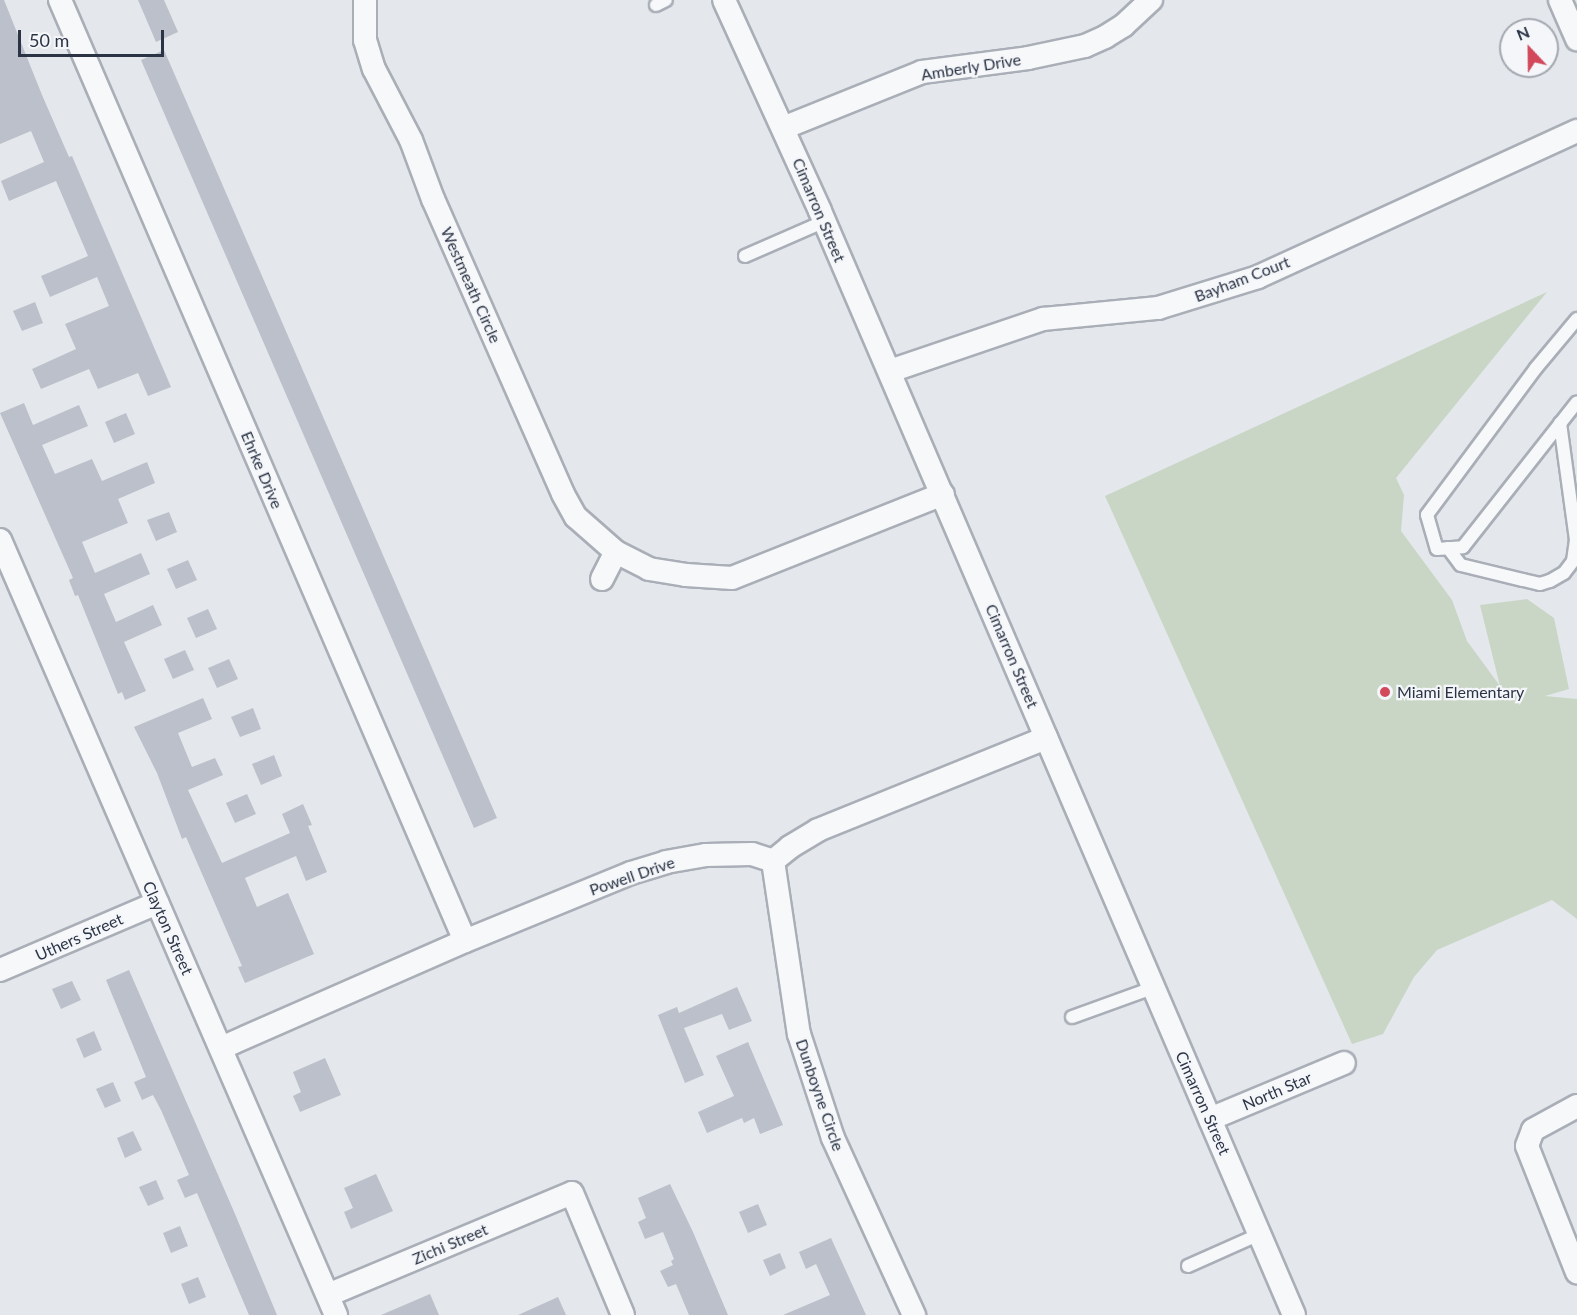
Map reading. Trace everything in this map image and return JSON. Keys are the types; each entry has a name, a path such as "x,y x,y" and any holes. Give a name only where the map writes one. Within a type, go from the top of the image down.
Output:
{"street":[{"name":"Ehrke Drive","path":"60,0 465,940"},
{"name":"Westmeath Circle","path":"365,0 365,40 374,69 411,140 433,199 563,494 576,517 615,552 649,569 732,578 943,494"},
{"name":"Cimarron Street","path":"724,0 890,371 1152,988 1294,1315"},
{"name":"Amberly Drive","path":"783,128 922,72 1028,58 1085,46 1124,25 1152,0"},
{"path":"1560,0 1577,39"},
{"name":"Bayham Court","path":"890,371 1043,319 1158,308 1258,277 1577,132"},
{"name":"Clayton Street","path":"0,540 332,1305"},
{"path":"602,579 615,552"},
{"path":"773,861 818,830 1046,738"},
{"name":"Powell Drive","path":"221,1048 465,940 631,873 666,862 706,855 752,854 773,861"},
{"name":"Dunboyne Circle","path":"773,861 799,1034 833,1138 914,1315"},
{"name":"Uthers Street","path":"0,970 157,903"},
{"name":"North Star","path":"1210,1119 1344,1063"},
{"path":"1577,1106 1533,1130 1527,1146 1577,1272"},
{"name":"Zichi Street","path":"332,1305 572,1193 623,1315"}],"lane":[{"path":"745,256 823,222"},
{"path":"1577,319 1536,368 1427,516 1437,549 1463,547 1577,402"},
{"path":"1448,548 1461,565 1540,584 1563,573 1573,561 1576,540 1560,423"},
{"path":"1072,1017 1152,988"},
{"path":"1188,1266 1260,1234"}],"green space":[{"name":"Miami Elementary","path":"1547,292 1396,478 1404,495 1401,531 1452,600 1467,641 1500,686 1480,605 1527,599 1554,618 1569,689 1545,696 1577,699 1577,919 1552,900 1437,950 1414,977 1383,1034 1352,1044 1105,496"}],"building":[{"path":"0,0 4,0 42,95 69,157 72,156 171,387 148,396 138,373 98,389 89,369 41,389 32,369 76,349 65,324 109,306 97,277 50,297 41,276 88,256 56,181 9,201 1,181 44,162 31,131 0,144"},
{"path":"138,0 164,0 178,32 156,42"},
{"path":"164,50 497,818 474,828 141,60"},
{"path":"35,302 43,323 22,331 13,311"},
{"path":"24,403 33,425 79,405 88,426 42,445 55,474 92,459 102,481 147,462 155,483 118,499 128,523 82,542 95,573 141,553 150,574 104,594 116,622 153,605 162,625 124,642 146,691 125,700 122,692 118,694 78,595 75,596 69,580 73,578 0,413"},
{"path":"126,413 135,434 114,443 105,422"},
{"path":"169,512 177,532 156,541 147,520"},
{"path":"188,560 197,580 176,589 167,569"},
{"path":"208,609 217,629 196,638 187,618"},
{"path":"185,650 194,670 173,679 164,659"},
{"path":"229,659 238,679 217,688 208,668"},
{"path":"203,698 212,719 178,733 192,767 215,758 223,775 188,790 222,863 290,833 282,814 303,804 312,825 308,826 327,872 306,881 296,856 245,878 257,907 288,893 314,954 245,983 238,967 242,966 186,837 182,839 157,773 134,727"},
{"path":"253,708 261,729 240,737 231,717"},
{"path":"274,755 282,776 261,785 252,764"},
{"path":"247,794 256,814 235,823 226,803"},
{"path":"129,970 277,1315 249,1315 197,1193 185,1198 177,1180 189,1175 161,1110 153,1095 142,1100 134,1082 146,1077 106,980"},
{"path":"72,981 81,1000 61,1009 52,989"},
{"path":"737,987 752,1021 729,1030 722,1014 684,1028 704,1075 685,1083 658,1015 677,1007 679,1013"},
{"path":"94,1031 102,1050 84,1058 76,1039"},
{"path":"748,1042 783,1125 760,1134 754,1118 744,1123 742,1118 707,1133 698,1112 734,1096 716,1056"},
{"path":"325,1058 341,1095 300,1112 293,1096 301,1092 293,1072"},
{"path":"113,1082 121,1101 105,1108 96,1089"},
{"path":"133,1131 142,1150 125,1158 117,1138"},
{"path":"376,1174 393,1211 351,1229 344,1212 353,1208 344,1188"},
{"path":"156,1180 164,1199 148,1206 139,1187"},
{"path":"670,1184 728,1315 689,1315 676,1284 668,1287 660,1271 673,1265 671,1261 674,1259 663,1232 645,1239 638,1222 646,1218 638,1198"},
{"path":"758,1204 767,1225 748,1233 739,1212"},
{"path":"180,1226 188,1246 171,1253 163,1233"},
{"path":"831,1238 866,1315 783,1315 830,1295 816,1264 806,1269 799,1252"},
{"path":"780,1253 786,1268 770,1276 763,1260"},
{"path":"198,1277 206,1297 189,1304 181,1284"},
{"path":"430,1294 439,1315 381,1315"},
{"path":"558,1297 566,1315 518,1315"}],"place":[{"name":"Miami Elementary","path":"1385,692"}]}
